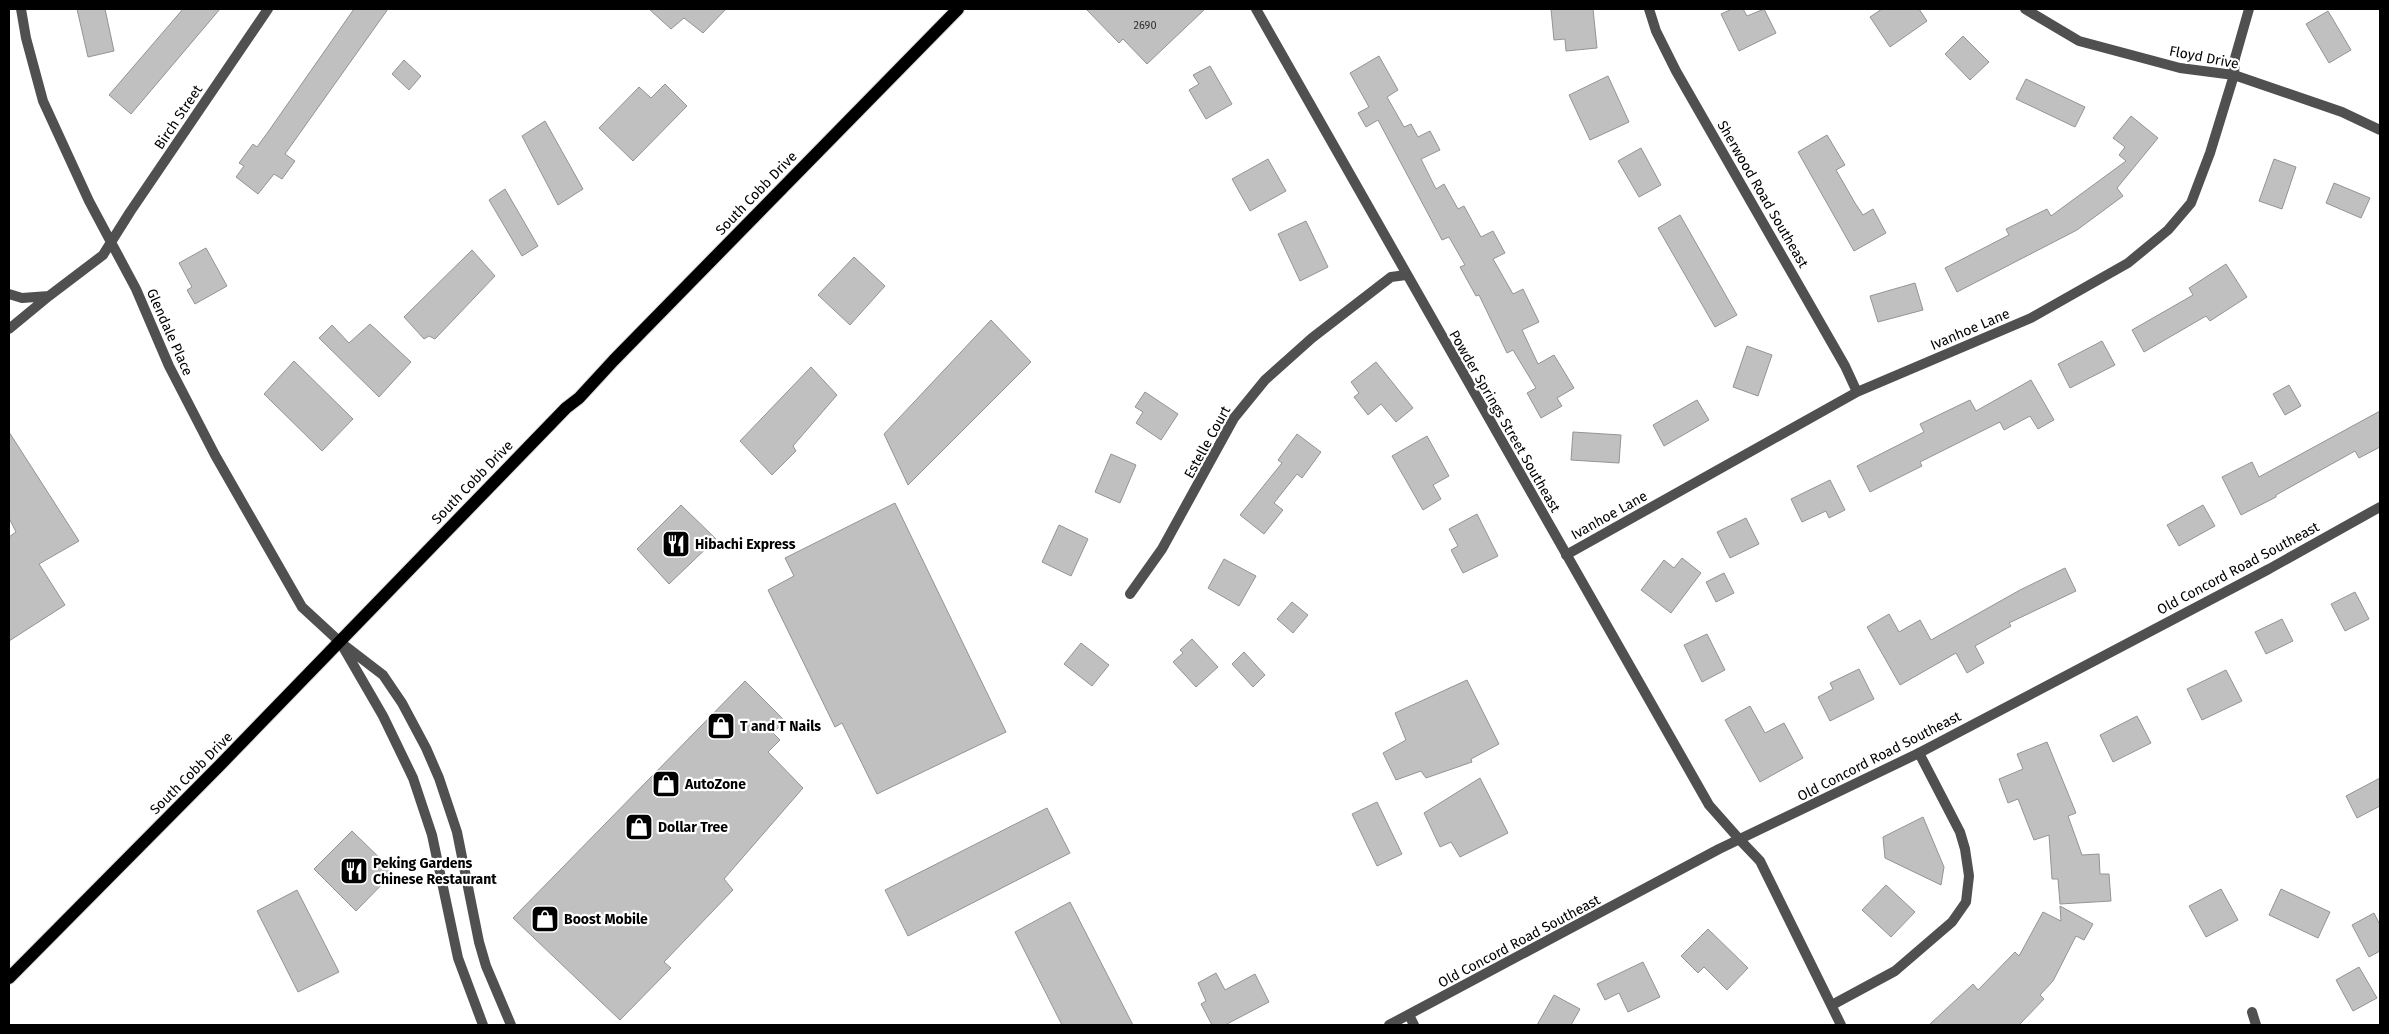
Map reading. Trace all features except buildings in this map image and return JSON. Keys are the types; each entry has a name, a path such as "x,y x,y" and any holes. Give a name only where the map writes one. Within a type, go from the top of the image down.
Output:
{"main road":[{"name":"South Cobb Drive","path":"9,978 958,9"}],"street":[{"name":"Glendale Place","path":"20,9 43,101 89,201 136,289 169,366 199,425 268,550 302,607 340,642"},
{"name":"Birch Street","path":"9,329 104,255 111,240 268,9"},
{"name":"Powder Springs Street Southeast","path":"1256,9 1709,805 1760,861 1842,1025"},
{"name":"Sherwood Road Southeast","path":"1649,9 1656,31 1676,71 1845,366 1857,392"},
{"name":"Floyd Drive","path":"2024,9 2079,41 2180,68 2234,76 2342,112 2380,130"},
{"name":"Ivanhoe Lane","path":"1566,555 1857,392 2031,318 2128,262 2168,230 2192,203 2234,76 2235,58 2249,9"},
{"name":"Estelle Court","path":"1130,594 1162,549 1234,418 1265,380 1312,338 1392,277 1406,275"},
{"path":"9,294 22,298 49,296"},
{"name":"Old Concord Road Southeast","path":"1389,1025 1740,840 1919,753 2269,568 2380,507"},
{"path":"340,642 383,716 413,778 432,835 458,958 483,1025"},
{"path":"340,642 383,675 402,703 426,748 445,793 457,832 479,942 486,966 511,1025"},
{"path":"1832,1005 1895,971 1952,922 1966,902 1969,876 1965,848 1960,832 1919,753"},
{"path":"2252,1012 2256,1025"},
{"path":"1409,1015 1414,1025"}],"place":[{"name":"Hibachi Express","path":"676,544"},
{"name":"T and T Nails","path":"721,726"},
{"name":"AutoZone","path":"666,784"},
{"name":"Dollar Tree","path":"639,827"},
{"name":"Peking Gardens Chinese Restaurant","path":"354,871"},
{"name":"Boost Mobile","path":"545,919"}]}
